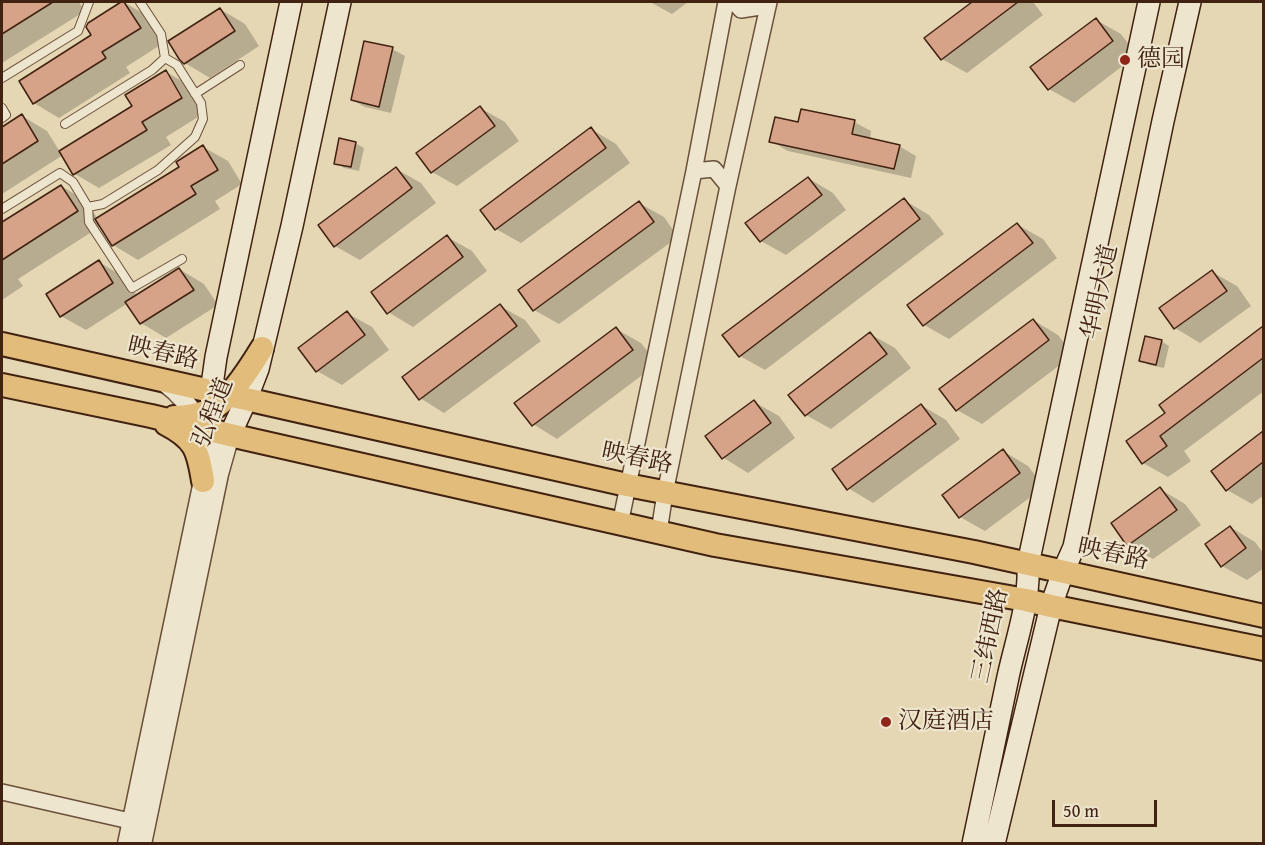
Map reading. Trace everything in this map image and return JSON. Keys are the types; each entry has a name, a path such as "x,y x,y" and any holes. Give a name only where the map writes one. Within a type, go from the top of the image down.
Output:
{"main road":[{"name":"弘程道","path":"216,416 213,373 291,2"},
{"path":"216,416 252,366 262,348 292,226 340,2"},
{"name":"华明大道","path":"1028,581 1149,2"},
{"name":"华明大道","path":"1057,590 1074,547 1162,121 1191,2"},
{"path":"164,382 188,380 195,376 208,364 219,341"},
{"name":"映春路","path":"2,344 164,382 216,416 620,524 727,547 1028,581 1057,590 1263,616"},
{"name":"映春路","path":"2,385 152,416 216,416 627,485 817,521 1263,649"},
{"path":"152,416 186,436 193,444 210,482"},
{"name":"三纬西路","path":"973,843 1028,581"},
{"name":"三纬西路","path":"994,843 1057,590"}],"street":[{"path":"620,524 694,171 726,2"},
{"path":"734,2 741,10 760,8 765,2"},
{"path":"659,532 728,186 770,2"},
{"path":"694,171 714,169 728,186"},
{"name":"弘程道","path":"127,843 139,823 210,482 216,416"},
{"path":"2,792 139,823"},
{"name":"弘程道","path":"139,823 142,843"}],"lane":[{"path":"2,78 78,31 89,2"},
{"path":"140,2 161,34 165,58"},
{"path":"88,207 103,204 158,170 195,137 203,119 201,103 177,65 165,58"},
{"path":"65,124 152,70 165,58"},
{"path":"195,94 240,65"},
{"path":"2,108 6,115 2,117"},
{"path":"2,209 60,173 73,182 88,207 89,222 132,288 182,259"}],"building":[{"path":"2,2 53,2 2,34"},
{"path":"124,2 141,28 102,52 106,58 33,104 19,81 91,35 86,27 88,23"},
{"path":"972,2 1018,2 941,60 924,38"},
{"path":"220,8 235,31 184,64 168,41"},
{"path":"1096,18 1113,41 1048,90 1030,67"},
{"path":"364,41 393,47 379,107 351,100"},
{"path":"166,70 182,98 142,122 147,130 73,175 59,151 132,106 125,95"},
{"path":"480,106 495,126 431,173 416,153"},
{"path":"801,109 855,120 852,134 900,145 894,169 769,142 775,117 798,122"},
{"path":"22,114 38,141 2,164 2,127"},
{"path":"591,127 606,148 495,230 480,210"},
{"path":"339,138 356,142 351,167 334,164"},
{"path":"203,145 218,170 191,186 196,194 112,246 95,219 179,167 176,162"},
{"path":"396,167 412,188 334,247 318,225"},
{"path":"808,177 822,195 760,242 745,223"},
{"path":"61,185 78,211 2,260 2,222"},
{"path":"904,198 920,219 739,357 722,335"},
{"path":"639,201 654,222 533,311 518,290"},
{"path":"1017,223 1033,243 923,326 907,305"},
{"path":"447,235 463,257 387,314 371,292"},
{"path":"99,260 113,283 60,317 46,294"},
{"path":"179,268 194,290 140,324 125,302"},
{"path":"1212,270 1227,291 1174,329 1159,308"},
{"path":"500,304 517,326 419,400 402,377"},
{"path":"347,311 365,335 316,372 298,348"},
{"path":"1033,319 1049,340 956,411 939,389"},
{"path":"1263,326 1263,358 1160,436 1167,446 1142,464 1126,441 1165,413 1159,405"},
{"path":"616,327 633,350 532,426 514,403"},
{"path":"870,332 887,354 805,416 788,395"},
{"path":"1145,336 1162,340 1156,365 1139,361"},
{"path":"754,400 771,423 722,459 705,436"},
{"path":"921,404 936,424 847,490 832,469"},
{"path":"1263,431 1263,462 1226,491 1211,471"},
{"path":"1003,449 1020,473 959,518 942,495"},
{"path":"1160,487 1177,510 1127,546 1111,523"},
{"path":"1230,526 1246,548 1221,567 1205,544"}],"place":[{"name":"德园","path":"1125,60"},
{"name":"汉庭酒店","path":"886,722"}]}
